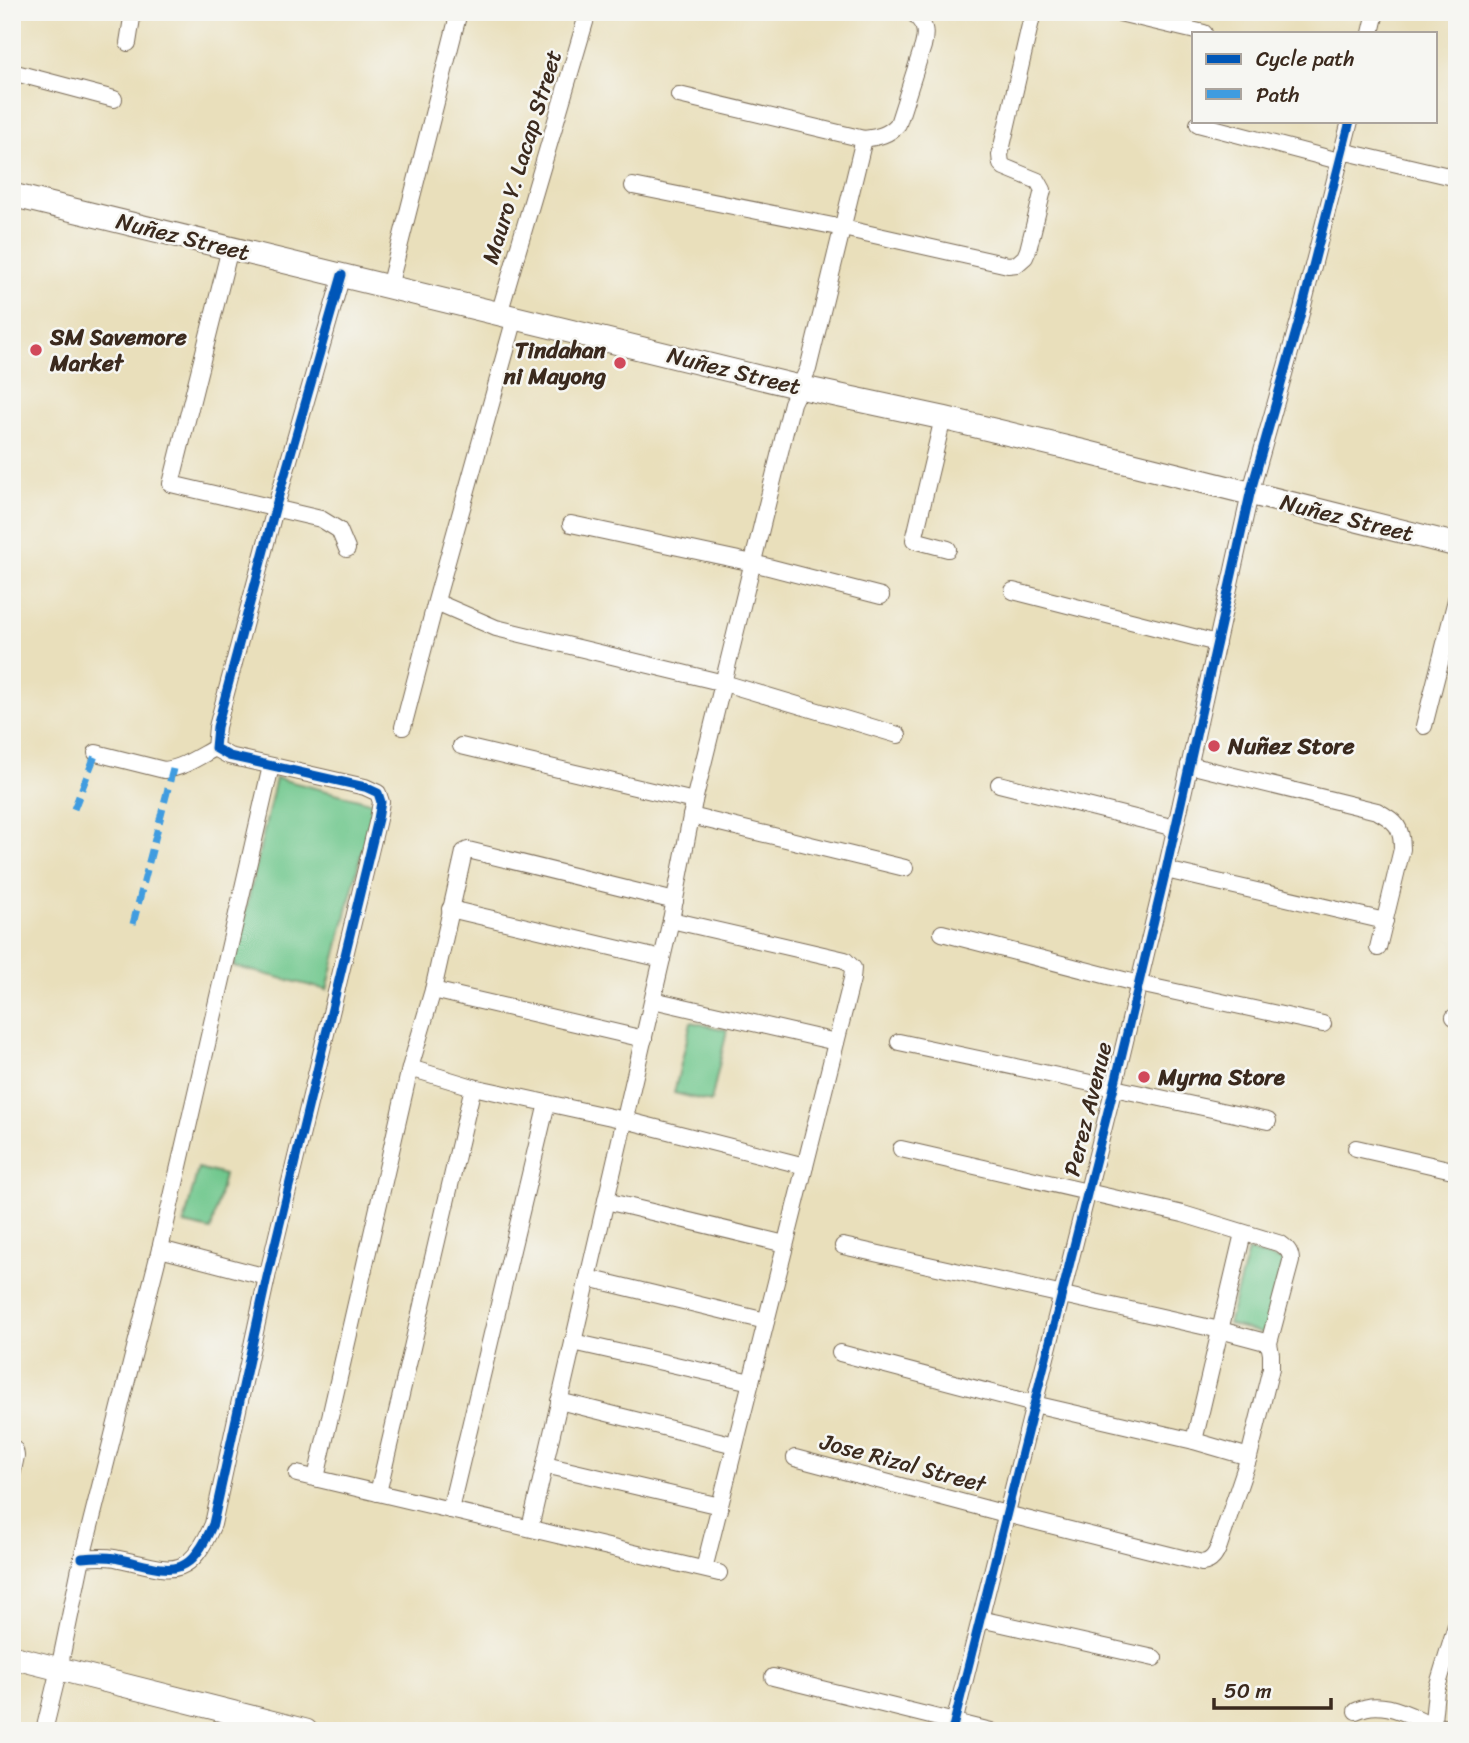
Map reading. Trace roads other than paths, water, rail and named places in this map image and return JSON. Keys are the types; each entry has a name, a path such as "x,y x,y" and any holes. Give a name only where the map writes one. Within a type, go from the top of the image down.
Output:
{"street":[{"path":"128,43 133,12"},
{"path":"389,287 459,12"},
{"name":"Mauro Y. Lacap Street","path":"403,727 507,316 588,12"},
{"path":"679,94 864,139 887,134 898,124 923,46 925,35 922,21 912,12"},
{"path":"633,186 843,228 1008,265 1017,264 1028,250 1043,190 1038,181 1004,167 1000,156 1033,12"},
{"path":"1115,12 1200,32"},
{"path":"1371,32 1377,12"},
{"path":"12,72 114,99"},
{"name":"Perez Avenue","path":"953,1726 1139,984 1250,494 1300,317 1350,122"},
{"path":"1198,124 1341,156 1457,178"},
{"path":"530,1528 653,1000 693,808 792,404 808,369 864,139"},
{"name":"Nuñez Street","path":"12,195 799,387 943,418 1457,545"},
{"path":"230,248 171,484 327,522 339,530 347,549"},
{"path":"82,1558 113,1557 168,1570 175,1569 187,1564 202,1547 213,1524 267,1278 378,819 381,802 378,793 229,756 215,748 216,727 342,275"},
{"path":"943,418 914,540 948,549"},
{"path":"571,524 753,563 881,596"},
{"path":"1013,591 1217,643"},
{"path":"1424,726 1457,596"},
{"path":"443,605 496,628 724,683 898,736"},
{"path":"461,746 905,868"},
{"path":"96,753 164,770 183,766 215,748"},
{"path":"1189,765 1377,811 1398,825 1402,835 1402,849 1378,948"},
{"path":"44,1731 82,1558 160,1248 271,766"},
{"path":"999,784 1175,828"},
{"path":"316,1478 410,1068 433,990 463,854 468,850 675,901"},
{"path":"1166,870 1385,922"},
{"path":"450,909 662,959"},
{"path":"297,1474 711,1571 720,1506 853,968 845,960 671,920"},
{"path":"942,933 1139,984 1323,1024"},
{"path":"433,990 643,1039"},
{"path":"653,1000 836,1042"},
{"path":"899,1042 1268,1121"},
{"path":"410,1068 473,1087 625,1120 805,1166"},
{"path":"379,1493 473,1087"},
{"path":"450,1510 547,1103"},
{"path":"1356,1148 1457,1171"},
{"path":"840,1353 1249,1457 1271,1368 1269,1343 1291,1261 1286,1248 1281,1244 1183,1214 901,1149"},
{"path":"606,1201 786,1244"},
{"path":"1194,1441 1243,1233"},
{"path":"843,1247 1269,1343"},
{"path":"160,1248 267,1278"},
{"path":"588,1278 766,1321"},
{"path":"573,1342 751,1382"},
{"path":"559,1401 735,1445"},
{"path":"12,1448 16,1456 12,1475"},
{"name":"Jose Rizal Street","path":"795,1458 1202,1563 1214,1556 1219,1546 1249,1457"},
{"path":"545,1465 720,1506"},
{"path":"980,1619 1154,1658"},
{"path":"1432,1728 1436,1691 1457,1622"},
{"path":"12,1657 306,1731"},
{"path":"773,1677 953,1726 991,1731"},
{"path":"1356,1711 1364,1706 1387,1706 1432,1728 1457,1730"}],"place":[{"name":"SM Savemore Market","path":"36,350"},
{"name":"Tindahan ni Mayong","path":"620,363"},
{"name":"Nuñez Store","path":"1214,746"},
{"name":"Myrna Store","path":"1144,1077"}]}
